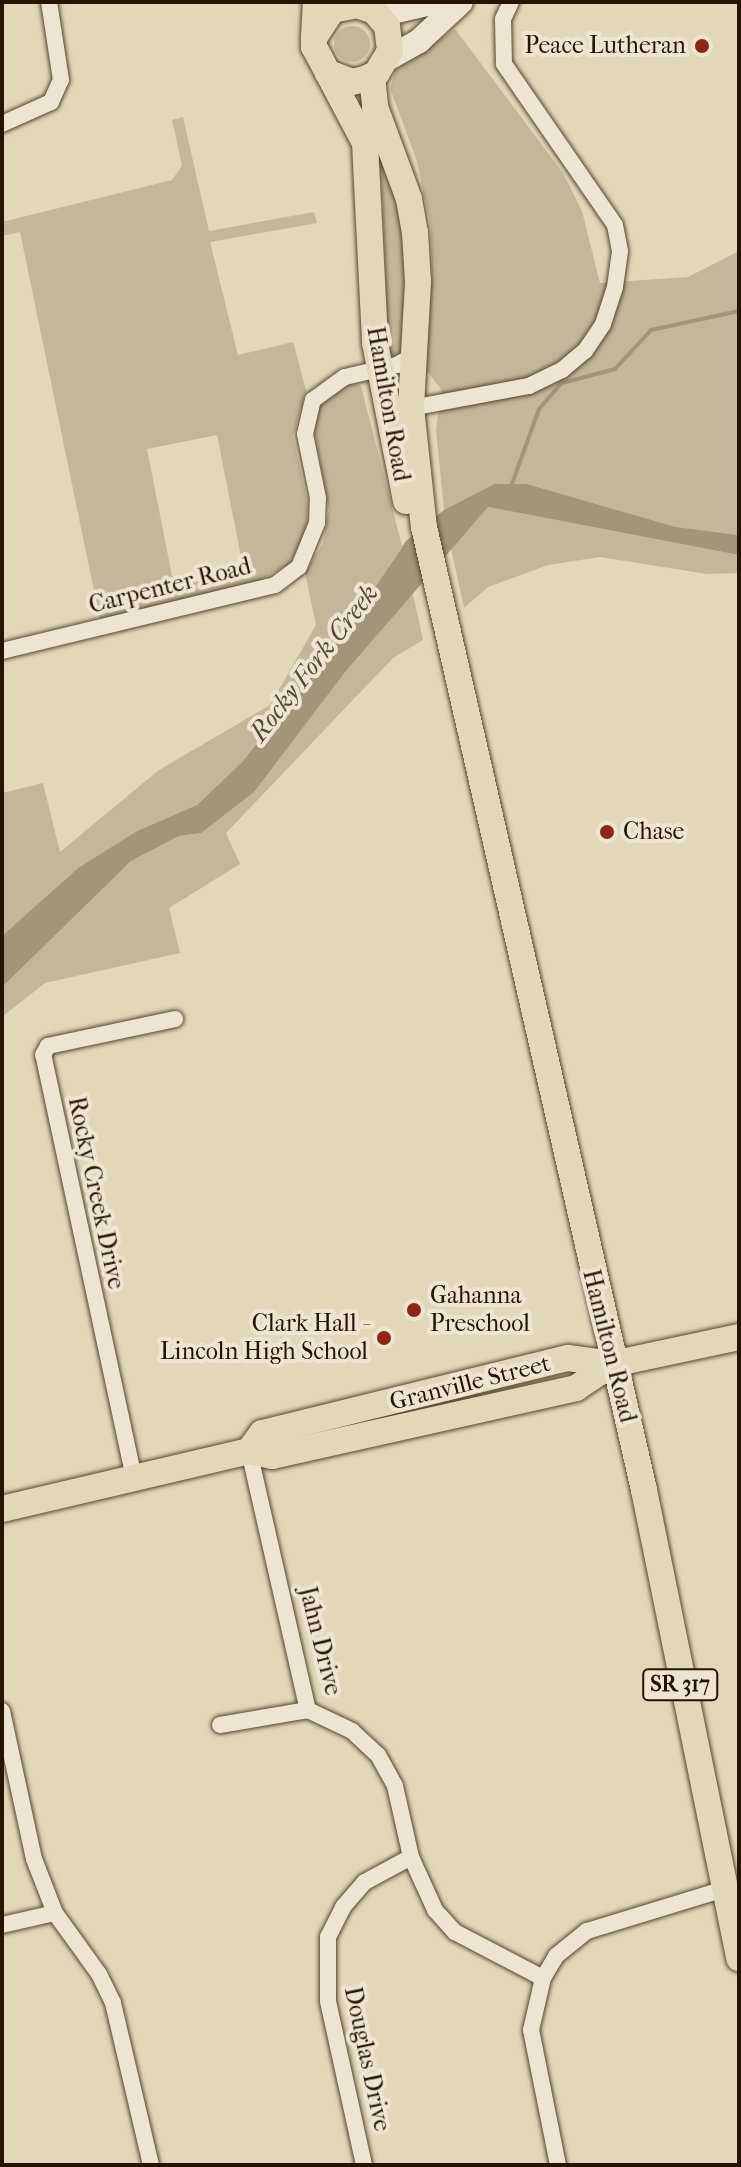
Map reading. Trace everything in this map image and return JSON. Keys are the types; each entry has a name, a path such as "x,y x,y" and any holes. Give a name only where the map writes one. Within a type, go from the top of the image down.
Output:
{"main road":[{"path":"407,2 319,12 316,55 328,73 352,82 382,66 419,41 461,2"},
{"path":"364,7 436,2"},
{"path":"364,7 391,38 382,66"},
{"name":"Hamilton Road","path":"382,66 383,95 408,162 424,236 424,303 415,347 410,482"},
{"name":"Hamilton Road","path":"328,73 359,126 368,161 370,290 379,369 410,482 443,634 470,736 663,1579 694,1758 739,1958"},
{"path":"612,1364 739,1337"},
{"name":"Granville Street","path":"2,1509 249,1451 272,1456 576,1388 612,1364"}],"street":[{"path":"2,124 51,102 61,80 49,2"},
{"path":"411,408 529,386 562,370 585,351 603,324 615,287 620,251 615,225 504,64 503,19 511,2"},
{"name":"Carpenter Road","path":"2,651 245,594 287,576 299,567 317,523 318,498 305,434 313,400 345,377 379,369 415,347"},
{"name":"Rocky Creek Drive","path":"134,1478 43,1055 48,1046 175,1019"},
{"name":"Jahn Drive","path":"249,1451 308,1710 352,1731 378,1755 395,1786 421,1888 455,1932 543,1978"},
{"path":"220,1725 308,1710"},
{"path":"2,1711 34,1859 55,1913 99,1974 113,2003 151,2165"},
{"name":"Douglas Drive","path":"364,2165 328,2001 328,1937 343,1907 365,1882 411,1857"},
{"path":"558,2165 531,2030 543,1978 556,1956 587,1931 724,1889"},
{"path":"2,1925 55,1913"}],"shaded area":[{"path":"352,26 365,31 370,44 365,57 352,62 339,57 334,44 339,31"},
{"path":"455,29 563,173 582,211 600,283 688,277 739,251 739,535 676,527 527,484 494,484 444,510 436,430 441,389 422,365 432,278 431,228 417,161 390,88 396,70"},
{"path":"371,90 410,211 408,341 401,353 389,357 381,160 358,95"},
{"path":"183,117 209,231 314,212 317,223 210,242 238,355 293,342 306,390 293,436 308,505 306,535 289,564 260,580 100,620 20,232 2,236 2,222 172,180 182,166 172,120","holes":["217,435 244,572 174,586 147,449"]},
{"path":"351,384 361,386 402,546 355,617 243,761 197,805 137,831 78,868 2,936 2,793 43,783 60,852 159,770 270,705 316,625 305,573 323,543 329,510 313,422 322,400"},
{"name":"Rocky Fork Creek","path":"494,484 527,484 676,527 739,535 739,555 488,507 345,672 254,792 201,833 179,836 131,861 2,987 2,936 78,868 137,831 197,805 243,761 355,617 406,541 444,510"},
{"path":"488,507 739,555 739,573 707,574 600,557 548,565 488,587 464,608 450,544"},
{"path":"412,590 423,640 393,658 226,833 240,864 169,908 180,953 45,983 2,1017 2,987 24,961 131,861 179,836 201,833"}],"waterway":[{"path":"512,484 539,409 562,383 615,369 651,330 739,311"}],"place":[{"name":"Peace Lutheran","path":"702,46"},
{"name":"Chase","path":"607,832"},
{"name":"Gahanna Preschool","path":"414,1310"},
{"name":"Clark Hall - Lincoln High School","path":"384,1338"}]}
